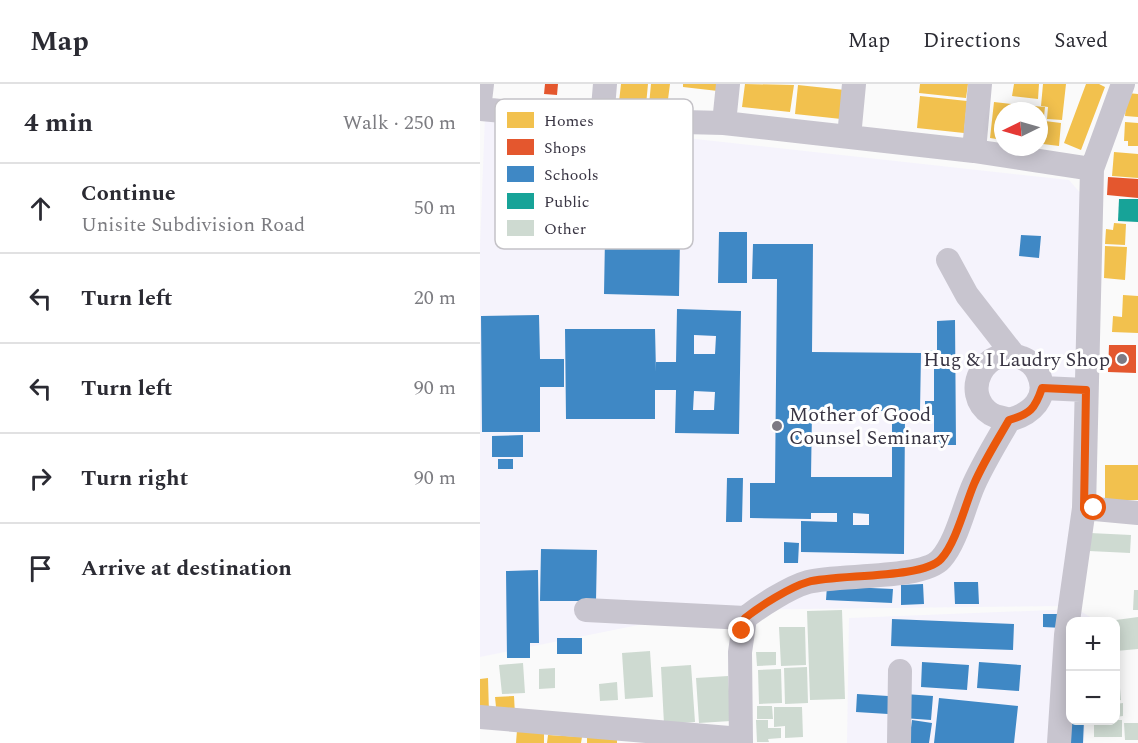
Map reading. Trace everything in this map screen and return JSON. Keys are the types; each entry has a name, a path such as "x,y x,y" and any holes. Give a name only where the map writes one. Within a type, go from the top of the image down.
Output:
{"street":[{"path":"480,101 482,84"},
{"path":"604,99 605,84"},
{"path":"724,123 728,84"},
{"path":"849,137 855,84"},
{"path":"974,151 980,84"},
{"path":"1059,743 1066,635 1084,508 1092,169 1123,84"},
{"path":"480,109 495,110"},
{"path":"693,122 724,123 974,151 1092,169"},
{"path":"948,260 967,296 1013,354 1028,360 1038,372 1042,388 1037,404 1025,416 1009,420 992,415 980,402 976,385 982,368 996,357 1013,354"},
{"path":"1042,388 1086,390"},
{"path":"480,717 741,741 743,624 763,604 807,582 932,567 941,559 949,546 974,482 1009,420"},
{"path":"1084,508 1138,513"},
{"path":"586,610 743,624"},
{"path":"899,743 900,671"}],"shaded area":[{"name":"Mother of Good Counsel Seminary","path":"485,116 495,117 495,249 693,249 693,139 1069,180 1083,196 1068,606 713,610 480,657 480,245"},
{"path":"1077,609 1090,617 1066,617 1066,725 1085,725 1084,743 847,743 849,618"}],"building: Homes":[{"path":"621,84 648,84 647,99 619,99"},
{"path":"651,84 670,84 668,99 650,99"},
{"path":"683,84 719,84 718,91 683,87"},
{"path":"745,84 794,85 790,112 742,107"},
{"path":"920,84 968,84 966,98 919,93"},
{"path":"1014,84 1039,84 1038,99 1012,96"},
{"path":"1043,84 1066,84 1062,120 1048,119 1048,102 1041,102"},
{"path":"1086,84 1099,84 1105,87 1081,150 1064,143"},
{"path":"798,85 845,90 841,119 795,114"},
{"path":"1127,93 1138,94 1138,117 1125,116"},
{"path":"920,96 967,101 964,133 917,128"},
{"path":"994,102 994,139 990,138"},
{"path":"1048,121 1061,123 1059,146 1048,145"},
{"path":"1125,122 1138,123 1138,146 1128,146 1128,141 1124,141"},
{"path":"1114,152 1138,154 1138,178 1112,176"},
{"path":"1114,223 1126,224 1125,245 1105,244 1106,229 1113,230"},
{"path":"1105,246 1127,247 1125,280 1104,278"},
{"path":"1123,295 1138,296 1138,333 1112,332 1113,316 1122,317"},
{"path":"1105,465 1138,465 1138,500 1105,501"},
{"path":"488,678 489,713 480,713 480,679"},
{"path":"514,696 515,715 497,717 495,697"},
{"path":"517,730 544,730 544,743 516,743"},
{"path":"587,732 617,732 617,743 587,743"},
{"path":"548,735 582,737 581,743 547,743"}],"building: Shops":[{"path":"545,84 558,84 557,95 544,94"},
{"path":"1108,177 1138,179 1138,198 1107,195"},
{"name":"Hug & I Laudry Shop","path":"1109,345 1136,345 1136,373 1108,372"}],"building: Schools":[{"path":"719,232 747,232 747,283 718,283"},
{"path":"1021,235 1041,236 1039,258 1019,256"},
{"path":"753,244 813,244 812,352 921,353 920,411 812,411 811,477 892,477 892,415 905,416 904,554 801,552 801,521 837,522 837,513 811,513 811,519 750,518 750,483 775,483 777,279 752,279","holes":["853,513 869,514 869,525 853,525"]},
{"path":"605,249 680,249 679,296 604,294"},
{"path":"677,309 741,311 739,434 675,433 676,390 655,390 655,419 566,419 565,329 655,329 656,372 656,362 676,362","holes":["694,335 716,336 715,354 694,354","694,391 715,392 714,410 693,410"]},
{"path":"539,315 540,359 564,359 564,387 540,387 540,432 482,432 481,316"},
{"path":"955,320 956,445 934,445 934,415 925,415 925,401 934,401 934,362 927,363 927,350 937,350 937,321"},
{"path":"523,435 523,457 492,457 492,436"},
{"path":"498,459 513,459 513,469 498,469"},
{"path":"727,478 743,478 742,522 726,522"},
{"path":"784,542 799,543 798,563 784,563"},
{"path":"541,549 597,550 596,601 540,601"},
{"path":"538,570 539,643 530,643 530,658 507,658 506,571"},
{"path":"954,582 978,582 979,604 955,604"},
{"path":"923,584 924,604 901,605 901,585"},
{"path":"827,586 893,589 892,603 826,600"},
{"path":"1043,614 1063,614 1063,628 1043,627"},
{"path":"892,619 1014,624 1013,650 891,646"},
{"path":"557,638 582,638 582,654 557,654"},
{"path":"922,662 969,665 967,690 921,687"},
{"path":"979,662 1021,665 1019,691 977,688"},
{"path":"857,694 888,696 888,714 856,712"},
{"path":"905,694 933,696 931,720 903,718"},
{"path":"939,698 1018,706 1014,743 934,743"},
{"path":"912,720 932,723 929,743 909,743"},
{"path":"1068,725 1084,725 1083,743 1063,743"}],"building: Public":[{"path":"1119,199 1138,199 1138,222 1118,221"}],"building: Other":[{"path":"1090,533 1131,535 1130,553 1089,551"},
{"path":"1134,590 1138,590 1138,610 1133,610"},
{"path":"842,610 845,699 810,700 807,611"},
{"path":"1138,617 1138,649 1120,651 1120,619"},
{"path":"779,627 805,627 806,665 781,666"},
{"path":"650,651 653,697 625,699 622,653"},
{"path":"756,652 776,652 776,665 757,666"},
{"path":"523,663 525,693 502,694 499,665"},
{"path":"691,665 695,722 664,724 661,667"},
{"path":"807,667 808,703 785,704 784,668"},
{"path":"555,668 555,688 539,689 539,669"},
{"path":"781,669 782,703 759,704 758,670"},
{"path":"728,676 731,721 699,723 696,678"},
{"path":"617,682 618,700 600,701 599,684"},
{"path":"1120,703 1123,703 1123,716 1120,716"},
{"path":"757,706 772,706 773,719 757,719"},
{"path":"774,707 802,707 803,737 785,738 785,726 774,727"},
{"path":"756,720 768,720 768,728 781,728 781,738 768,739 769,742 757,742"},
{"path":"1120,720 1122,720 1122,737 1094,737 1094,725 1120,725"},
{"path":"1124,723 1138,723 1138,740 1125,740"}],"place":[{"name":"Hug & I Laudry Shop","path":"1122,359"},
{"name":"Mother of Good Counsel Seminary","path":"777,426"}],"route":[{"path":"742,631 745,618 763,604 807,582 932,567 941,559 949,546 974,482 1009,420 1025,416 1037,404 1042,388 1086,390 1084,508 1094,508"}]}
